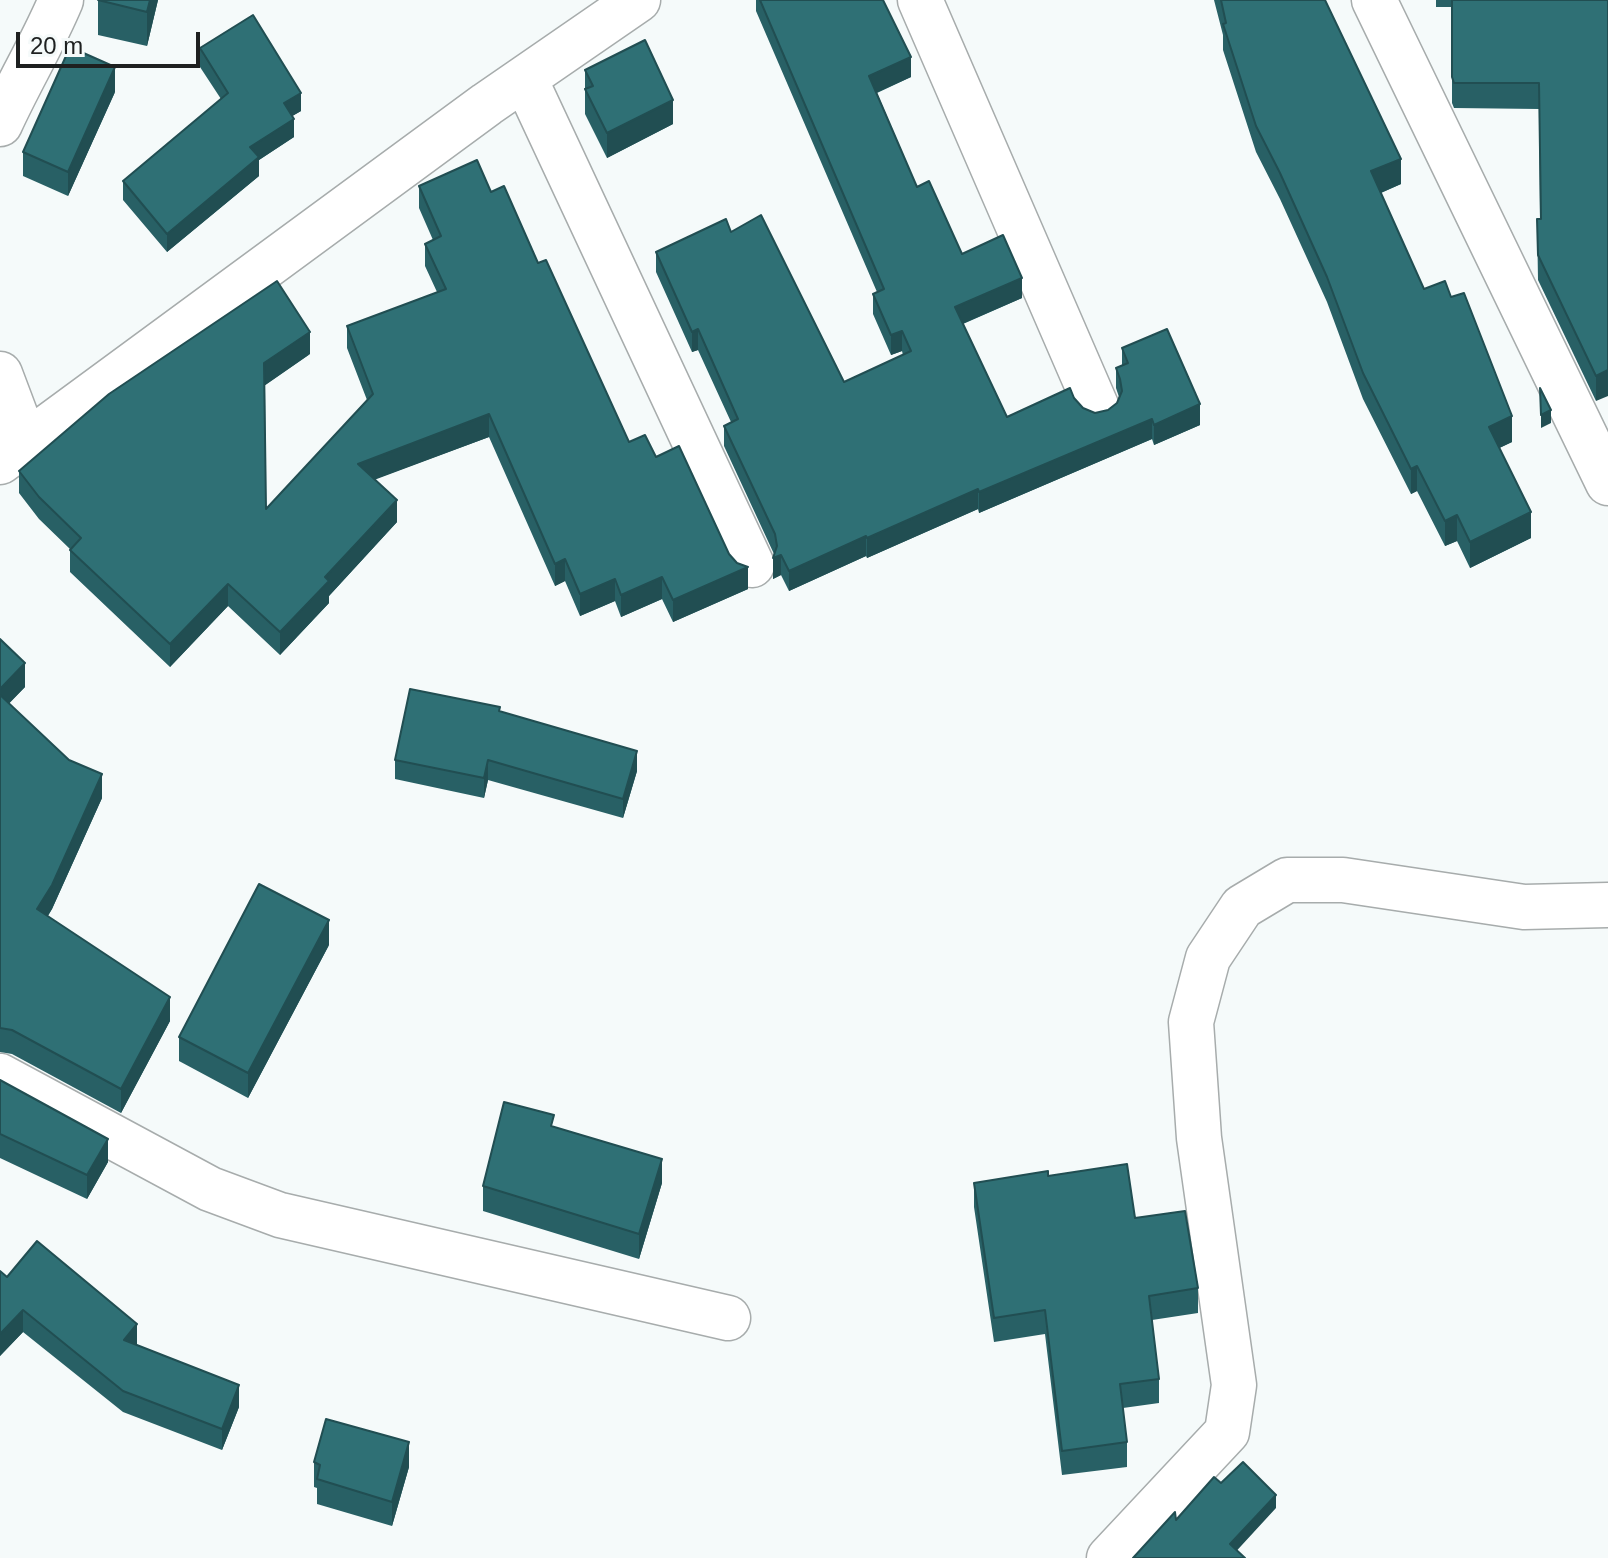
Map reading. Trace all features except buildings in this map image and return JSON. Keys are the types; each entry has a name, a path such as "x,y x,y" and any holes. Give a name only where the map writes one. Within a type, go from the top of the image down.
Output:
{"street":[{"path":"0,124 61,0"},
{"path":"0,374 13,453 487,104 638,0"},
{"path":"920,0 1097,408"},
{"path":"1374,0 1608,483"},
{"path":"525,79 752,565"},
{"path":"1109,1558 1227,1432 1234,1385 1199,1138 1191,1022 1208,958 1242,907 1287,880 1343,880 1524,907 1608,905"},
{"path":"0,1076 210,1189 280,1215 728,1318"}]}
